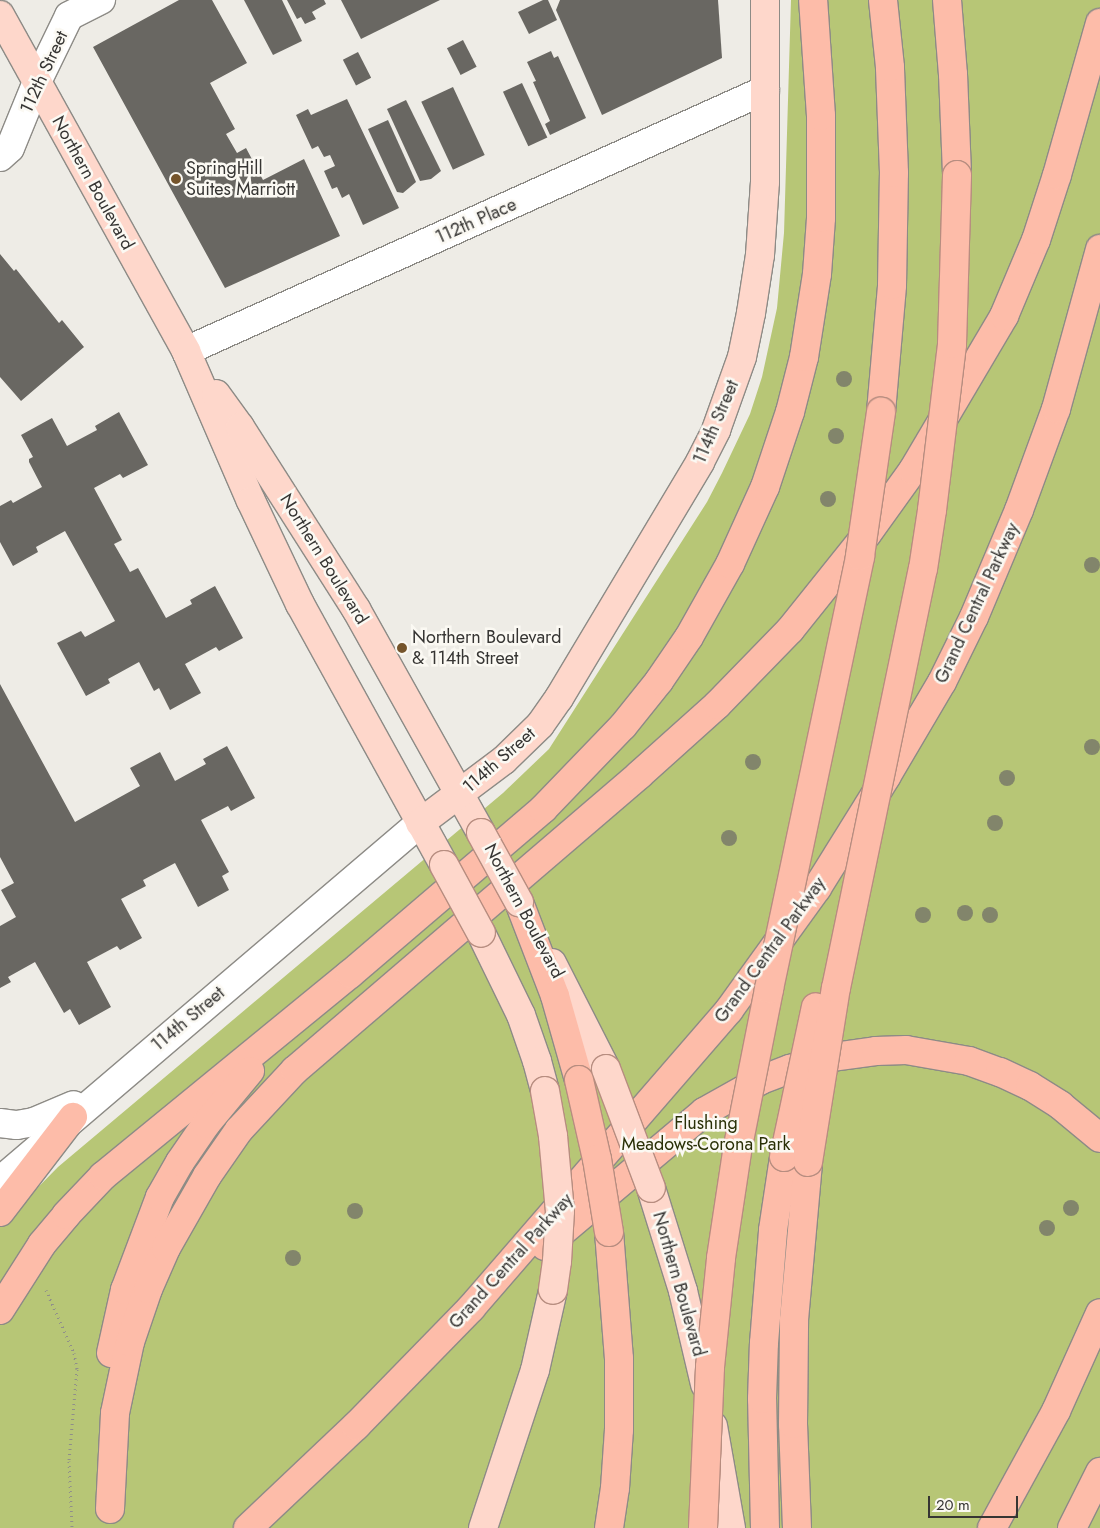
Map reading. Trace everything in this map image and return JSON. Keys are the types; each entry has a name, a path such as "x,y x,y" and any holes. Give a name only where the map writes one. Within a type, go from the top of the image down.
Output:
{"highway":[{"path":"0,1310 42,1244 103,1176 350,974 543,809 624,726 659,681 689,636 716,591 744,536 771,471 790,412 804,357 817,274 821,218 821,124 813,0"},
{"path":"703,1528 710,1367 721,1258 738,1146 768,989 859,565 881,412 892,285 894,173 890,67 883,0"},
{"path":"765,1528 762,1399 772,1239 796,1159 836,988 922,569 940,454 952,344 958,175 947,0"},
{"path":"110,1518 110,1470 115,1414 130,1342 145,1298 166,1248 207,1176 239,1130 295,1070 640,775 717,705 790,630 867,534 913,470 1004,316 1036,240 1057,175 1100,22"},
{"name":"Grand Central Parkway","path":"248,1528 356,1426 471,1308 729,1010 817,888 942,682 974,618 997,565 1056,409 1100,249"},
{"path":"519,902 555,996 579,1080 598,1168 609,1232 619,1328 620,1368 619,1440 609,1528"},
{"path":"110,1518 106,1434 107,1384 114,1336 125,1290 152,1216 180,1162 233,1089 350,974"},
{"path":"471,1308 690,1123 748,1086 790,1069 861,1053 890,1050 922,1052 953,1057 984,1066 1016,1079 1045,1096 1100,1138"},
{"path":"0,1212 73,1117"},
{"path":"796,1159 792,1424 797,1528"},
{"path":"992,1528 1052,1420 1100,1313"},
{"path":"1072,1528 1100,1472"}],"main road":[{"name":"114th Street","path":"420,823 517,749 550,711 700,462 716,430 742,357 756,286 766,182 765,0"},
{"name":"Northern Boulevard","path":"0,15 186,351 248,493 300,604 481,933 521,1015 538,1061 554,1136 559,1202 559,1245 553,1290 535,1370 483,1528"},
{"name":"Northern Boulevard","path":"186,351 240,427 329,564 384,657 519,902 606,1069 651,1188 676,1265 700,1358 730,1528"}],"street":[{"name":"112th Street","path":"0,157 10,148 37,82 69,16 101,0"},
{"name":"112th Place","path":"186,351 766,90"},
{"name":"114th Street","path":"0,1181 420,823"},
{"path":"0,1123 17,1125 41,1120 76,1104 113,1083"}],"path":[{"path":"42,1282 74,1353 77,1369 69,1461 72,1528"}],"green space":[{"name":"Flushing Meadows-Corona Park","path":"791,0 1100,0 1100,1528 0,1528 0,1226 58,1167 503,793 549,749 707,502 750,414 762,377 777,308 784,233"}],"building":[{"path":"179,0 212,0 247,63 210,83 235,129 226,134 237,153 246,148 263,180 304,159 340,236 225,288 93,47"},
{"path":"244,0 282,0 302,41 273,55"},
{"path":"287,0 324,0 326,4 312,12 316,19 305,24 301,17 297,19"},
{"path":"341,0 440,0 361,39"},
{"path":"543,0 548,0 557,20 529,34 518,12"},
{"path":"560,0 718,0 722,58 602,115 556,10"},
{"path":"463,40 477,67 461,75 447,48"},
{"path":"551,51 554,58 558,56 586,118 550,135 545,124 550,121 533,82 536,81 527,62"},
{"path":"358,52 371,78 356,86 343,60"},
{"path":"522,83 547,137 528,146 503,92"},
{"path":"453,87 485,155 453,170 421,102"},
{"path":"347,99 399,208 363,225 349,194 342,198 337,187 332,189 324,171 335,166 330,155 324,157 318,146 312,149 296,115 308,109 311,115"},
{"path":"406,100 441,171 431,179 420,181 387,109"},
{"path":"388,120 416,182 403,193 397,192 368,129"},
{"path":"0,254 14,271 16,269 59,323 62,320 84,347 21,401 0,377"},
{"path":"119,412 148,465 123,478 120,474 94,488 122,540 114,544 130,572 138,568 166,618 192,604 190,600 215,586 243,638 219,651 216,647 185,664 201,693 170,710 159,688 154,691 139,662 108,679 110,683 86,696 57,643 81,631 85,637 115,621 65,531 36,547 38,552 13,566 0,542 0,506 11,500 13,503 42,487 29,462 29,459 33,457 21,435 52,418 67,446 97,430 95,426"},
{"path":"0,684 75,822 140,786 130,768 160,752 175,781 206,764 203,759 227,746 255,798 231,811 228,806 201,820 229,872 222,876 229,890 198,907 175,863 143,880 146,886 121,899 142,938 120,950 117,946 87,962 111,1007 79,1025 70,1009 64,1013 35,962 8,977 11,982 0,988 0,926 16,917 1,890 14,883 0,857"}],"place":[{"name":"SpringHill Suites Marriott","path":"176,179"},
{"name":"Northern Boulevard & 114th Street","path":"402,648"}]}
